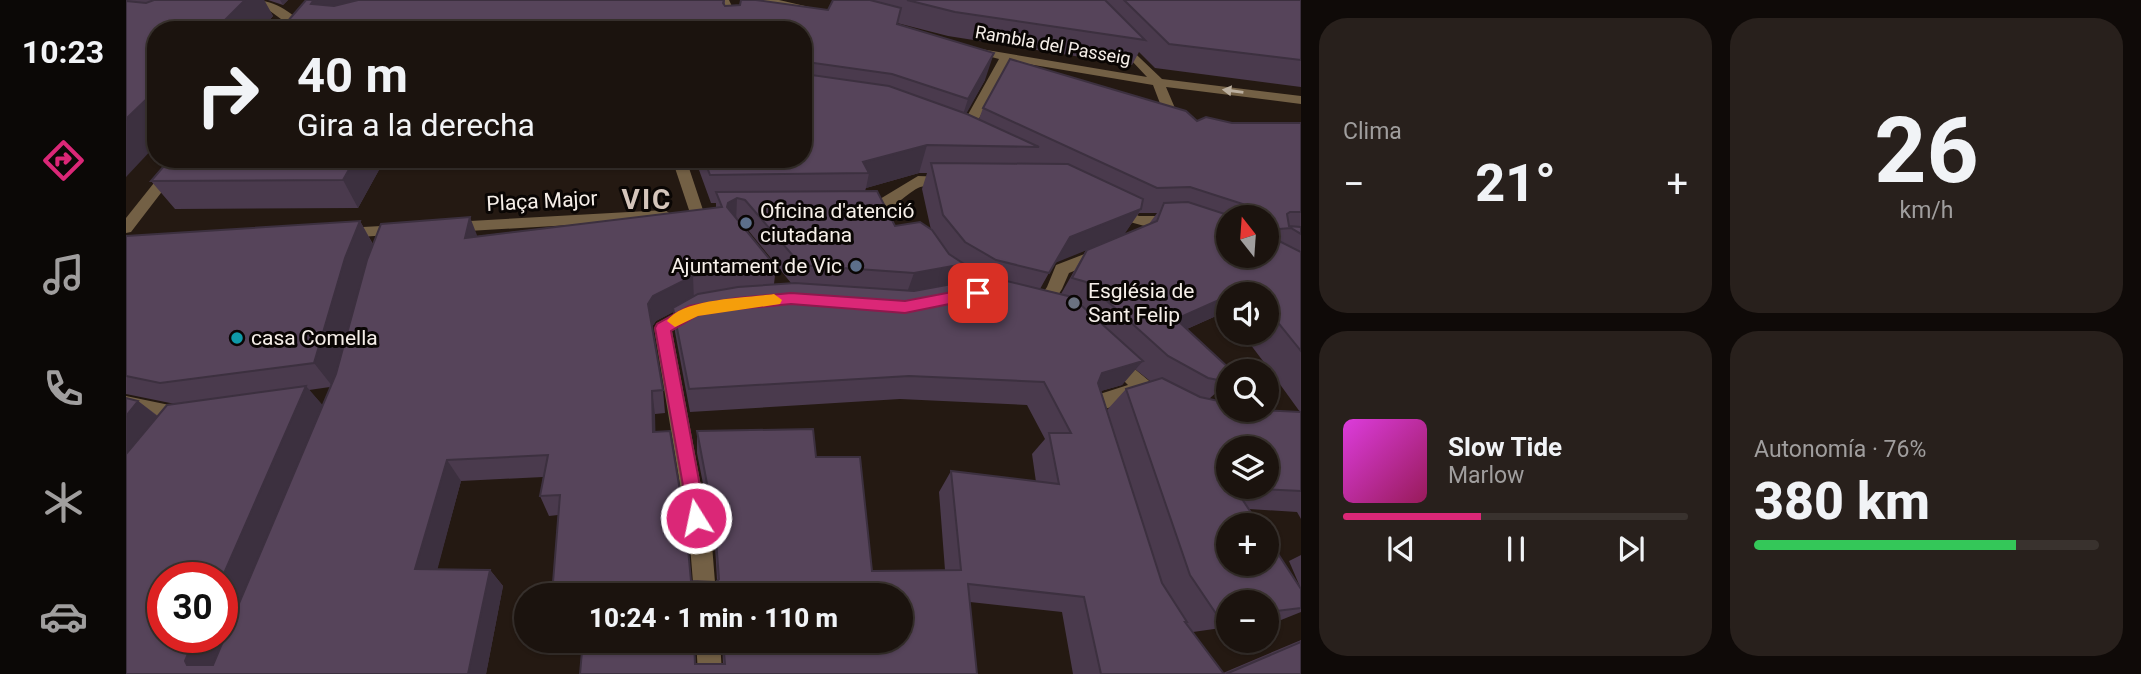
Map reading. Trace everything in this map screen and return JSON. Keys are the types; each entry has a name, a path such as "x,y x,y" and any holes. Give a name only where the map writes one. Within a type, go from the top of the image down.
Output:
{"street":[{"path":"260,0 293,21"},
{"path":"724,0 733,21"},
{"path":"760,0 821,10"},
{"path":"1108,29 1157,81 1181,140"},
{"name":"Rambla del Passeig","path":"956,44 1006,57 1301,100"},
{"path":"962,136 1006,57"},
{"path":"129,233 174,168"},
{"path":"682,168 697,213"},
{"path":"874,211 918,181 960,182"},
{"path":"1102,205 1137,220 1171,220 1194,228"},
{"name":"Plaça Major","path":"323,233 714,210"},
{"path":"1133,240 1137,220"},
{"path":"383,252 391,231"},
{"path":"1062,314 1034,307 1054,289 1062,269 1110,250"},
{"path":"704,583 701,545 663,328 694,310 716,307"},
{"path":"1102,352 1142,389 1164,405 1177,408"},
{"path":"1098,431 1091,405 1142,389"},
{"path":"126,404 193,416 172,436"},
{"path":"709,653 710,674"}],"building":[{"path":"154,0 245,0 224,21 147,21 147,99 126,119 126,1 146,3"},
{"path":"306,0 317,0 311,4 334,6 358,0 724,0 725,6 740,5 741,0 756,0 828,10 833,0 870,0 901,8 897,24 994,53 968,99 892,74 812,63 812,21 288,21"},
{"path":"907,0 1105,0 1145,40 955,12"},
{"path":"1124,0 1301,0 1301,60 1169,44"},
{"path":"1010,59 1186,111 1197,121 1206,117 1232,123 1301,123 1301,212 1287,214 1289,226 1301,227 1301,234 1291,228 1279,229 1279,205 1246,205 1190,187 1157,188 983,108"},
{"path":"812,75 889,86 967,114 1039,147 927,145 863,162 869,173 710,175 707,168 812,168"},
{"path":"931,163 1068,164 1143,199 1141,209 1070,237 1049,273 996,260 965,242 943,215"},
{"path":"162,168 350,168 343,180 151,181"},
{"path":"877,191 895,226 920,222 932,230 949,254 964,264 914,273 801,265 745,200 737,198 728,203 727,207 776,267 693,276 653,296 648,304 663,390 652,391 653,432 670,431 686,527 691,581 716,582 719,579 715,526 697,431 813,429 816,457 860,457 872,571 961,570 951,471 1059,484 1049,433 1071,433 1044,382 909,376 689,389 673,308 698,294 738,287 795,283 914,291 990,277 1072,297 1143,361 1102,373 1098,383 1162,583 1185,622 1224,674 1101,674 1084,597 968,584 977,674 580,674 582,653 695,653 695,664 725,664 724,653 913,653 913,583 553,583 560,495 540,496 548,455 447,460 415,569 490,570 468,674 126,674 126,454 167,405 306,386 229,562 147,562 147,653 188,653 185,661 187,665 213,665 218,653 238,653 238,606 336,374 367,260 381,224 470,217 465,238 722,207 716,192"},
{"path":"1188,202 1216,211 1216,268 1279,268 1279,241 1301,252 1301,351 1279,324 1279,282 1216,282 1216,301 1176,319 1219,359 1216,359 1216,380 1168,356 1086,282 1072,278 1087,250 1157,221 1164,203"},
{"name":"casa Comella","path":"360,221 345,258 314,363 160,383 126,376 126,236"},
{"path":"1162,378 1200,397 1216,400 1216,422 1279,422 1279,411 1301,412 1301,491 1279,490 1279,436 1216,436 1216,499 1242,499 1251,513 1216,513 1216,576 1279,576 1279,555 1301,589 1301,608 1279,611 1279,590 1216,590 1216,614 1190,575 1126,389"},
{"path":"126,398 138,401 126,416"},
{"path":"1301,642 1301,674 1226,674 1279,653"}],"slow traffic":[{"path":"675,321 694,310 774,300"}],"place":[{"name":"Oficina d'atenció ciutadana","path":"746,223"},
{"name":"Ajuntament de Vic","path":"856,266"},
{"name":"Església de Sant Felip","path":"1074,303"},
{"name":"casa Comella","path":"237,338"}],"district":[{"name":"VIC","path":"647,199"}],"route":[{"path":"696,518 663,328 694,310 737,303 791,299 905,307 978,293"}]}
